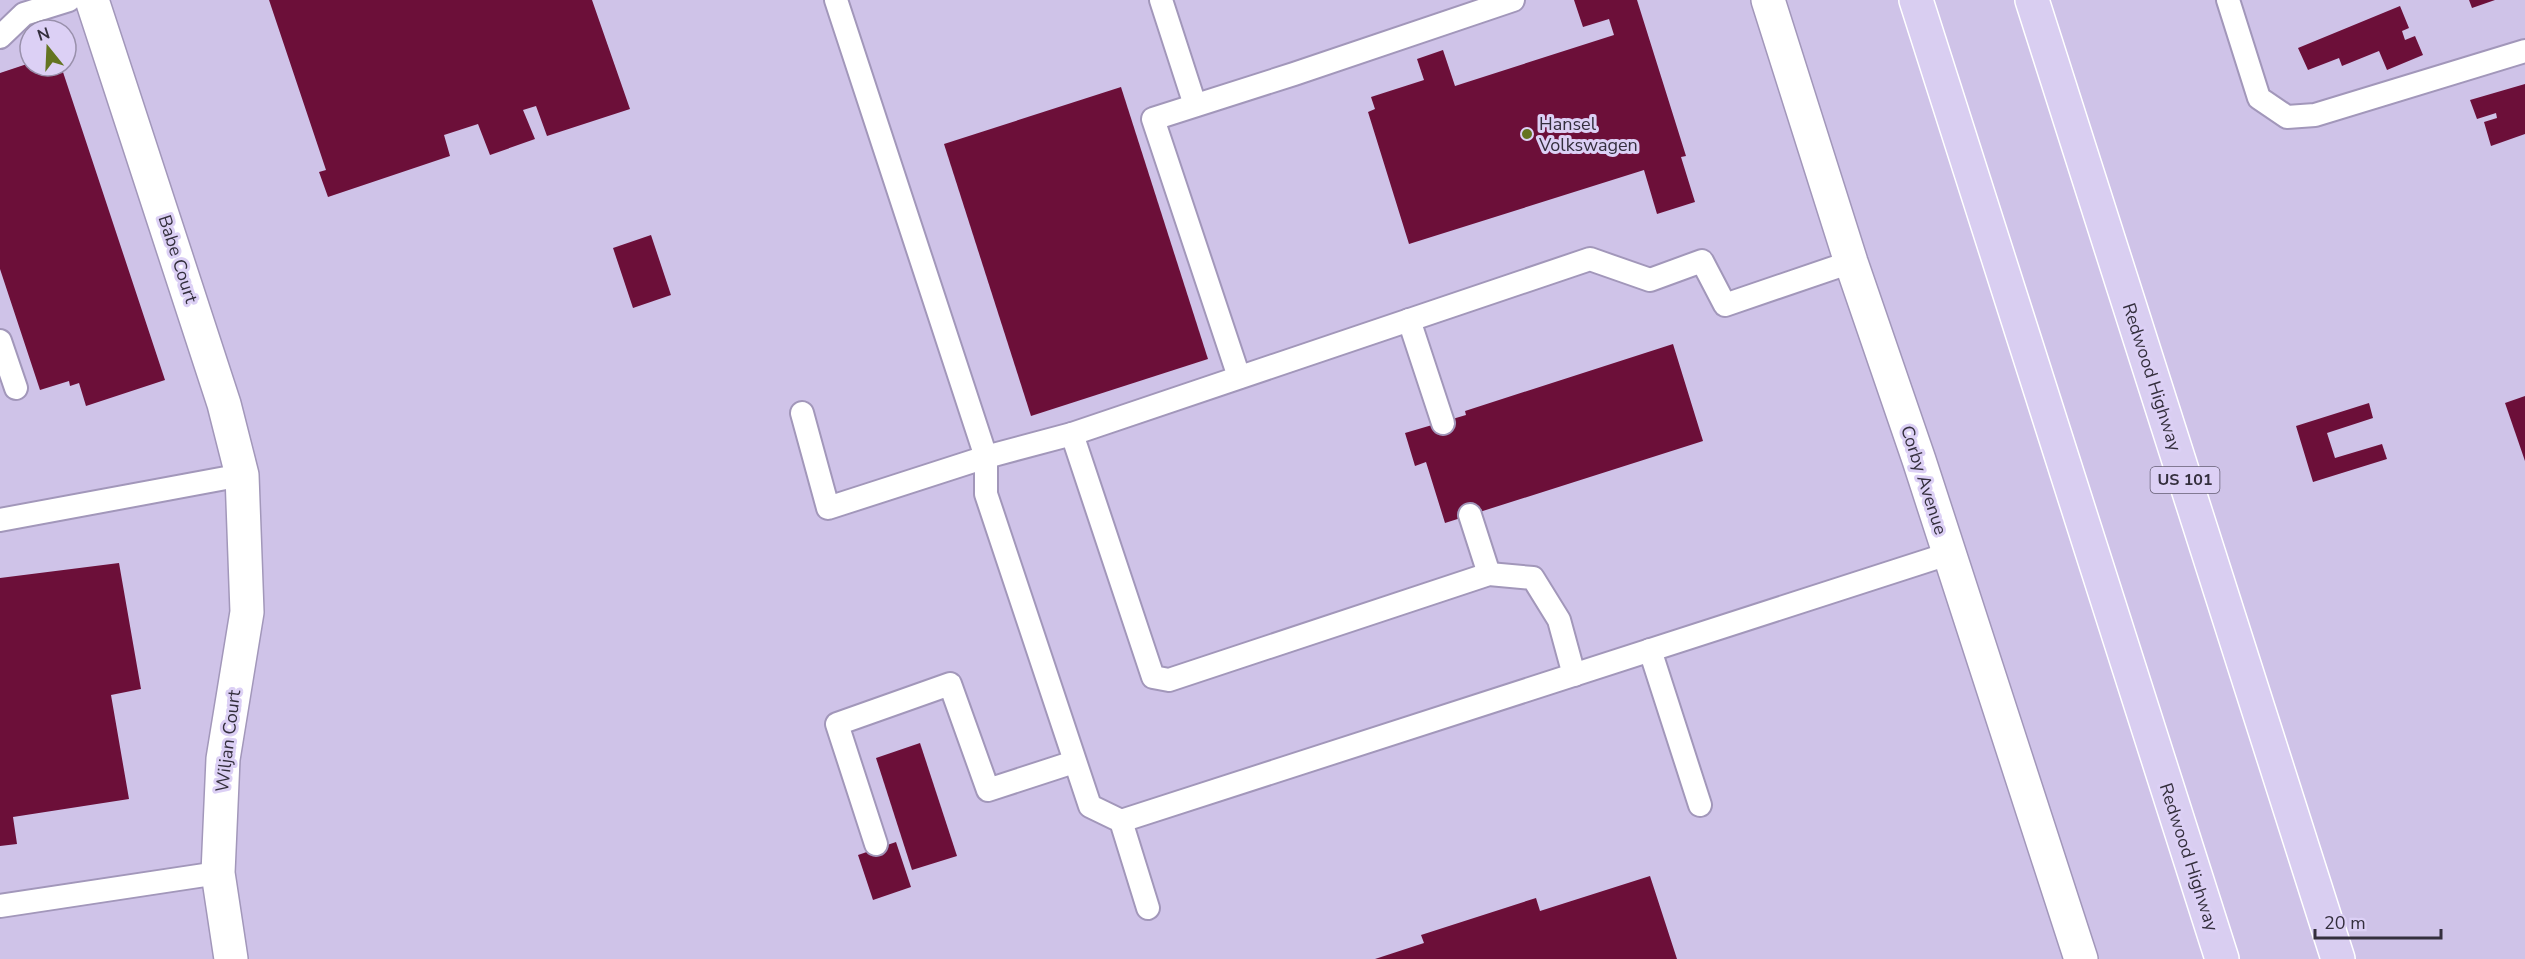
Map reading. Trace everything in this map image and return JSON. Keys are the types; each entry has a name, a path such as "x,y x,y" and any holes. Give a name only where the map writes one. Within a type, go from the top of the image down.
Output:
{"highway":[{"name":"Redwood Highway","path":"1916,0 2222,959"},
{"name":"Redwood Highway","path":"2032,0 2338,959"}],"street":[{"name":"Babe Court","path":"92,0 221,393 242,475 245,523"},
{"name":"Corby Avenue","path":"1768,0 1851,262 1919,460 2081,959"},
{"name":"Wiljan Court","path":"231,959 218,873 223,759 247,612 245,523"}],"lane":[{"path":"0,37 24,14 69,0"},
{"path":"836,0 986,457 986,494 1090,806 1121,821 1948,554"},
{"path":"1161,0 1195,105"},
{"path":"1239,377 1154,119 1305,71 1513,0"},
{"path":"2228,0 2259,98 2287,117 2316,115 2525,51"},
{"path":"802,413 828,508 986,457 1072,434 1590,259 1650,280 1702,261 1725,304 1851,262"},
{"path":"1409,320 1443,423"},
{"path":"0,341 16,388"},
{"path":"1072,434 1153,677 1169,680 1489,574 1533,579 1559,620 1574,675"},
{"path":"0,520 242,475"},
{"path":"1470,515 1489,574"},
{"path":"1650,650 1700,805"},
{"path":"876,844 837,724 950,684 988,790 1074,762"},
{"path":"1121,821 1148,908"},
{"path":"0,906 218,873"}],"building":[{"path":"269,0 592,0 630,109 547,136 536,106 523,110 535,139 490,155 478,124 444,135 450,156 328,197 319,172 326,170"},
{"name":"Hansel Volkswagen","path":"1574,0 1637,0 1686,156 1681,157 1695,202 1657,214 1644,170 1409,244 1368,112 1375,109 1371,97 1424,80 1417,59 1443,50 1455,86 1614,35 1609,19 1583,27"},
{"path":"2469,0 2495,0 2472,8"},
{"path":"2400,6 2409,28 2402,31 2405,40 2415,36 2423,55 2387,70 2379,51 2342,66 2339,58 2308,70 2298,48"},
{"path":"18,67 18,78 65,78 165,380 86,406 79,383 70,386 69,381 40,390 0,269 0,73"},
{"path":"2525,84 2525,134 2491,146 2484,122 2497,118 2496,113 2477,119 2470,100"},
{"path":"1121,87 1208,359 1031,416 944,144"},
{"path":"651,235 671,295 633,308 613,248"},
{"path":"1673,344 1703,441 1445,523 1426,462 1415,466 1405,433 1466,415 1465,411"},
{"path":"2525,396 2525,461 2505,403"},
{"path":"2369,403 2373,418 2327,433 2335,458 2382,444 2387,459 2313,482 2296,426"},
{"path":"119,563 141,689 111,695 129,799 13,817 17,844 0,846 0,578"},
{"path":"920,743 957,856 912,870 876,758"},
{"path":"896,842 911,887 873,900 858,855"},
{"path":"1650,876 1677,959 1375,959 1424,943 1421,935 1536,898 1540,911"}],"place":[{"name":"Hansel Volkswagen","path":"1527,134"}]}
